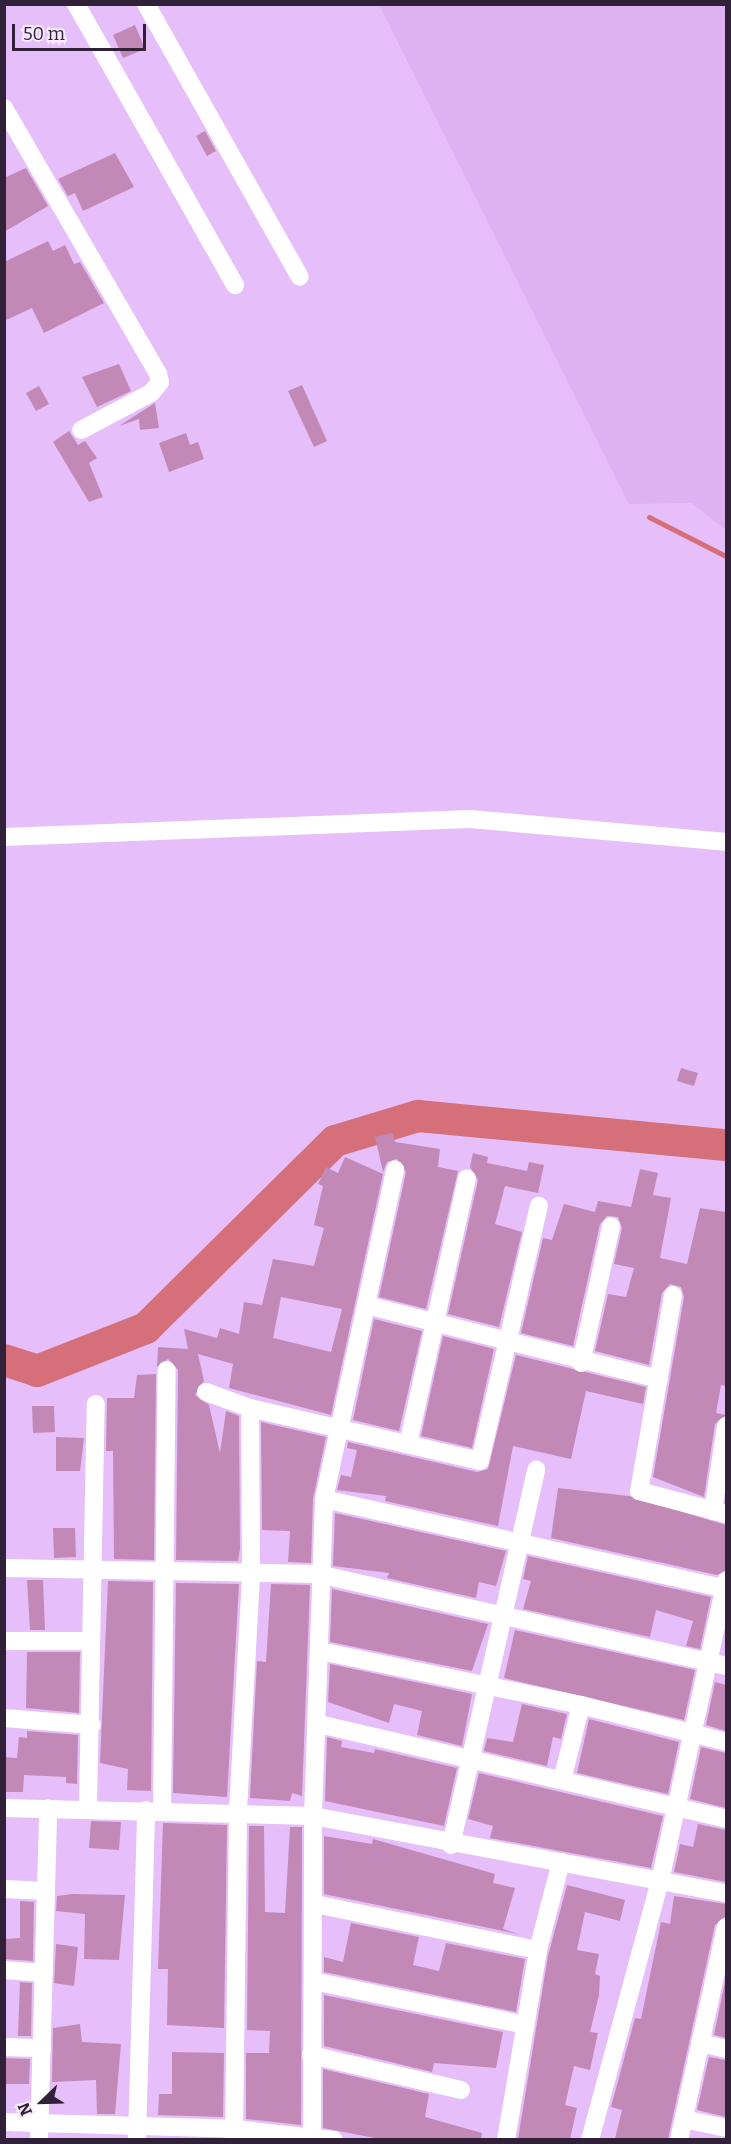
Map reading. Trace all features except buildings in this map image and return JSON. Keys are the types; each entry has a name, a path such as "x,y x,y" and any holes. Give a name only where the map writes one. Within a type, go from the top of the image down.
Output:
{"street":[{"path":"76,4 235,285"},
{"path":"146,4 300,277"},
{"path":"4,108 158,374 160,382 151,393 81,430"},
{"path":"4,837 470,819 726,842"},
{"path":"312,2137 311,2055 315,1904 313,1816 319,1724 318,1574 324,1499 395,1170"},
{"path":"408,1444 467,1178"},
{"path":"206,1392 250,1408 480,1461 511,1345 539,1206"},
{"path":"581,1363 611,1226"},
{"path":"673,1295 639,1491 720,1512 726,1426"},
{"path":"366,1305 581,1363 659,1379"},
{"path":"137,2132 166,1571 167,1370"},
{"path":"88,1806 92,1725 90,1641 96,1404"},
{"path":"234,2134 238,1810 251,1574 250,1408"},
{"path":"451,1845 484,1687 536,1470"},
{"path":"324,1499 518,1545 726,1586 690,1735 660,1881 590,2139"},
{"path":"4,1568 318,1574 726,1666"},
{"path":"4,1641 90,1641"},
{"path":"320,1651 484,1687 581,1705 690,1735 726,1742"},
{"path":"562,1780 581,1705"},
{"path":"4,1718 92,1725"},
{"path":"319,1724 562,1780 675,1809 726,1819"},
{"path":"4,1808 88,1806 154,1810 238,1810 313,1816 451,1845 561,1862 726,1893"},
{"path":"40,2132 48,1808"},
{"path":"506,2139 538,1950 561,1862"},
{"path":"4,1888 46,1891"},
{"path":"315,1904 538,1950"},
{"path":"679,2139 700,2043 721,1972 726,1927"},
{"path":"4,1970 44,1973"},
{"path":"313,1981 526,2025"},
{"path":"700,2043 726,2049"},
{"path":"4,2047 42,2048"},
{"path":"311,2055 461,2090"},
{"path":"684,2119 726,2127"},
{"path":"4,2122 40,2132 234,2134 333,2139"}],"shaded area":[{"path":"379,5 726,5 726,530 691,503 629,504"}],"waterway":[{"path":"649,517 726,556"},
{"path":"4,1360 37,1371 146,1328 335,1141 418,1116 726,1145"}]}
